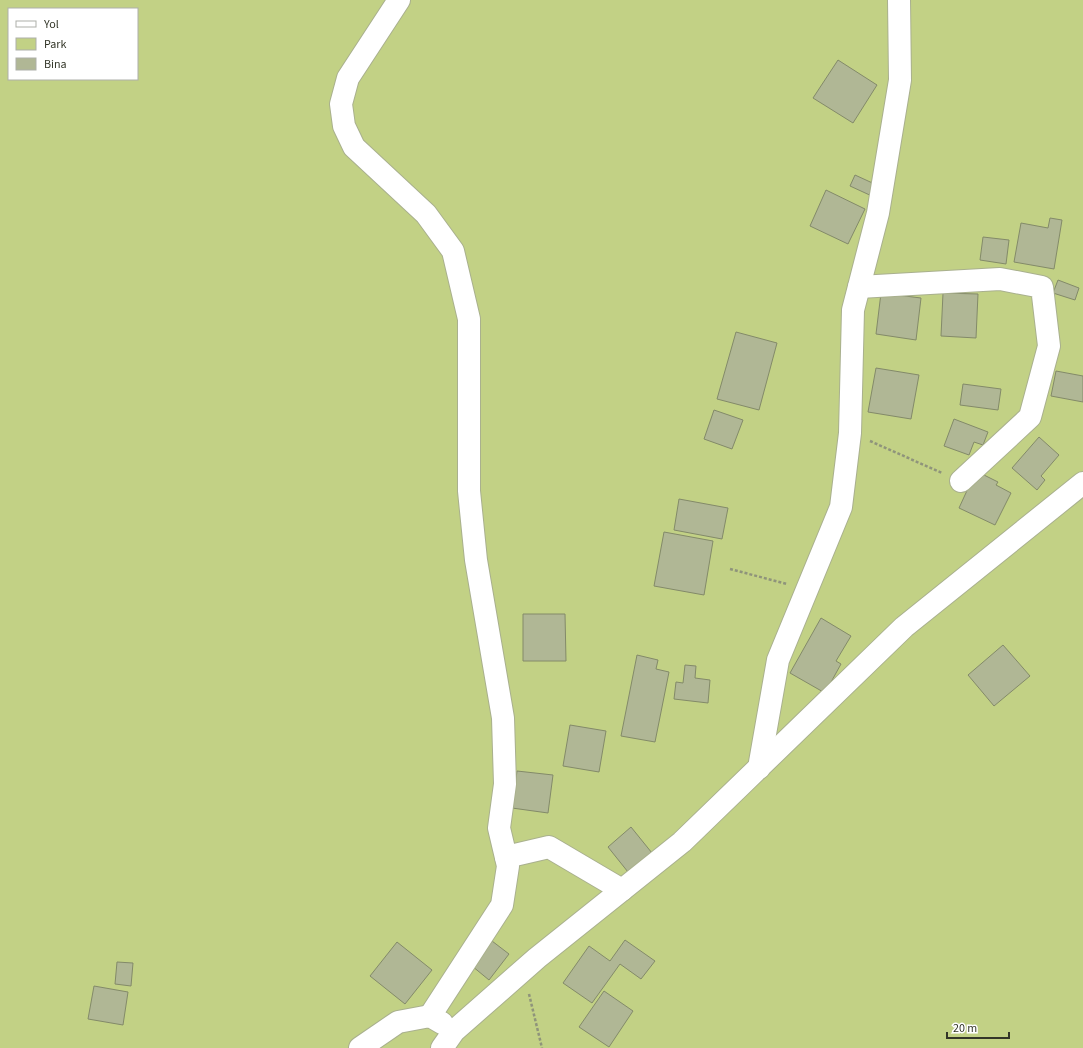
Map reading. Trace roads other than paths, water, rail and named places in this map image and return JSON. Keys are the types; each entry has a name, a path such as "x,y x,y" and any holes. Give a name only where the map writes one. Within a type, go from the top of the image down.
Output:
{"street":[{"path":"360,1048 398,1022 430,1016 502,905 508,866 499,828 505,784 503,718 476,560 469,491 469,319 453,251 426,214 354,147 344,126 341,104 348,78 399,0"},
{"path":"759,768 778,660 841,507 850,433 853,310 878,213 900,80 899,0"},
{"path":"859,287 1000,279 1042,287 1049,346 1030,417 961,481"},
{"path":"430,1016 448,1039 523,970 682,842 904,627 1083,482"},
{"path":"506,857 549,847 622,890"}]}
